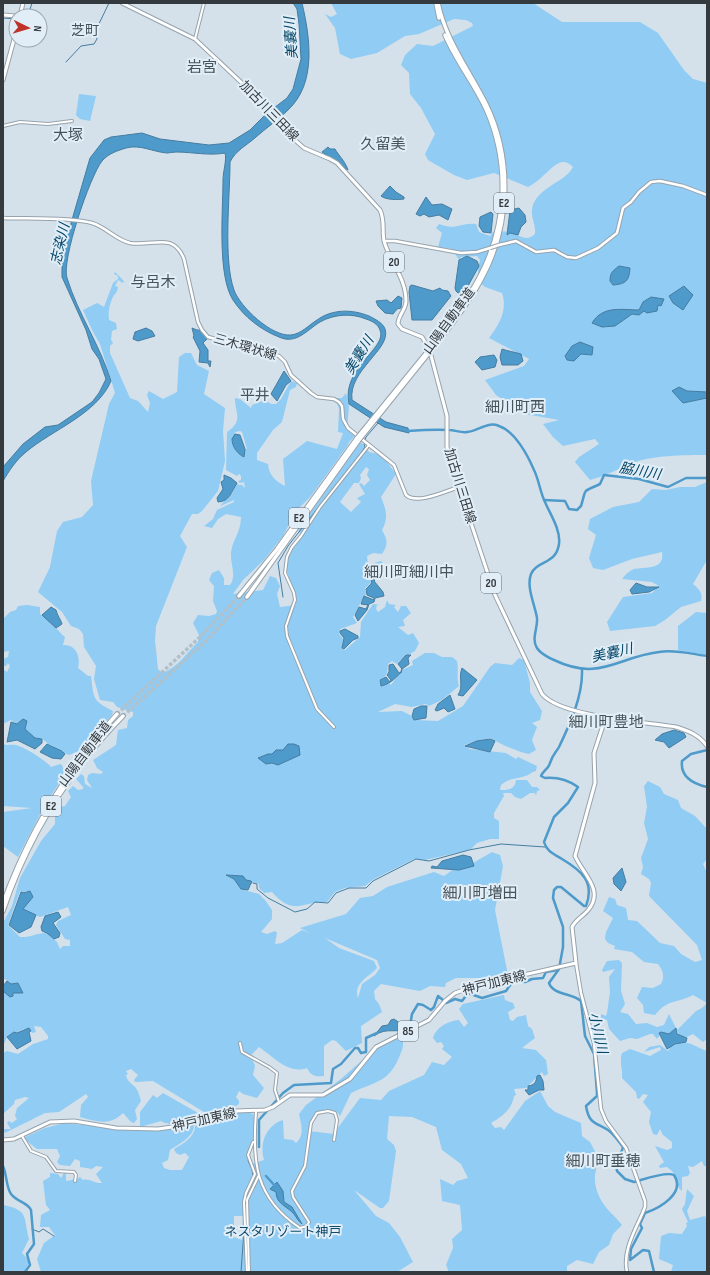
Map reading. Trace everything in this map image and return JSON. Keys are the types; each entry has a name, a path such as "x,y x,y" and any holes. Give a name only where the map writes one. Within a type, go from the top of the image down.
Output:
{"highway":[{"name":"山陽自動車道","path":"240,596 277,549 358,439 437,342 474,293 488,266 500,233 505,198 504,164 494,123 481,94 444,33 437,5"},
{"name":"山陽自動車道","path":"247,597 358,439"},
{"name":"山陽自動車道","path":"3,903 25,848 47,807 77,762 117,714"},
{"name":"山陽自動車道","path":"3,911 28,850 56,798 90,752 123,716"}],"main road":[{"name":"加古川三田線","path":"122,3 195,39 259,99 278,124 304,148 337,163 372,200 382,214 385,241 404,285 405,305 399,316 398,324 402,329 422,337 427,343 446,416 447,447 459,487 495,595 542,694 553,703 577,711 676,727 701,738 707,745"},
{"path":"3,80 12,48"},
{"path":"385,241 395,241 467,253 477,252 516,240 536,252 554,250 569,258 576,258 598,248 617,233 623,208 651,182 683,186 707,195"},
{"name":"三木環状線","path":"3,218 93,223 128,242 143,244 164,242 174,245 180,251 184,259 198,322 204,334 218,341 279,356 285,362 290,375 311,393 317,397 334,399 339,402 342,406 343,419 348,428 394,465 406,495 410,498 421,499 459,487"},
{"path":"606,716 594,753 595,783 576,853 578,861 590,880 594,892 589,909 572,927 581,993 594,1043 601,1109 606,1121 626,1148 646,1204 627,1250 625,1259 627,1272"},
{"name":"神戸加東線","path":"3,1140 11,1140 22,1136 39,1126 62,1121 116,1128 158,1129 186,1125 236,1111 256,1112 269,1109 278,1100 290,1094 324,1095 342,1086 356,1073 376,1048 429,1020 446,1001 462,990 518,975 538,973 576,963"}],"street":[{"path":"195,39 204,3"},
{"path":"3,126 20,122 48,124 72,121"},
{"path":"334,727 317,709 287,636 286,626 295,597 285,573 285,563 292,547 301,536 316,512 369,445"},
{"path":"240,1043 242,1052 277,1073 275,1090 278,1100"},
{"path":"256,1112 253,1141 254,1156 265,1192 276,1209 300,1228 305,1228 308,1225 308,1219 293,1197 292,1191 306,1162 312,1123 315,1114 328,1111 335,1113 337,1120 334,1140"},
{"path":"22,1136 31,1151 46,1157 56,1171 74,1172 76,1175 75,1181"},
{"path":"248,1272 244,1202 246,1193 255,1174 248,1155 253,1141"},
{"path":"248,1272 247,1200 260,1174"}],"green space":[{"path":"331,3 533,3 562,22 640,22 658,33 684,70 693,79 707,83 707,455 668,456 638,461 590,480 575,462 579,457 599,444 595,439 563,446 553,437 543,424 559,420 525,414 496,395 485,380 524,366 529,359 489,338 502,317 504,299 502,293 485,287 479,282 478,268 480,260 477,256 461,257 459,260 452,249 438,247 442,233 436,228 439,224 454,227 466,224 476,224 479,232 490,236 493,232 503,231 524,238 529,238 535,234 532,209 539,195 564,177 573,167 565,162 561,162 528,187 494,173 467,180 454,175 428,160 425,154 435,134 421,108 410,94 409,73 401,65 405,55 417,44 433,46 473,26 472,23 466,20 454,19 419,34 405,36 377,53 351,59 340,54 335,28 325,14 331,17 337,14"},
{"path":"79,94 96,96 90,121 80,119 76,115"},
{"path":"115,272 124,281 123,283 118,280 115,286 118,287 118,289 109,307 109,320 116,323 117,329 112,331 111,340 113,343 110,346 110,353 130,398 138,401 148,412 150,403 147,395 149,391 163,399 177,392 179,357 185,353 191,353 197,365 209,371 204,394 225,408 223,431 225,461 218,491 202,511 198,514 192,514 180,536 187,547 156,626 155,640 158,669 162,673 173,667 198,642 199,635 193,623 198,615 209,616 216,614 217,611 213,601 214,586 209,580 212,573 219,570 224,578 224,585 230,585 232,581 233,573 231,553 240,528 241,517 226,514 218,519 212,528 204,526 213,519 217,510 234,502 234,500 220,506 233,492 237,483 245,488 244,482 240,483 238,481 241,480 241,476 239,474 237,476 226,470 227,432 232,428 237,420 235,398 240,399 251,408 252,405 265,400 271,404 276,404 281,399 291,381 297,383 296,387 290,390 282,422 273,430 257,453 257,460 268,464 273,477 285,486 283,459 307,441 337,449 343,433 338,432 339,409 335,398 342,398 346,393 349,406 347,429 355,436 349,442 311,496 296,511 283,536 263,561 243,580 233,594 263,590 270,576 276,578 280,586 277,594 280,607 296,605 295,592 288,575 287,564 288,559 303,535 298,531 360,441 369,452 378,454 387,462 396,474 381,497 386,514 386,521 382,530 386,540 385,548 382,554 373,553 367,556 368,565 381,561 383,563 375,572 369,585 365,588 366,595 364,596 353,617 357,623 340,629 339,634 343,639 342,649 345,650 360,637 361,622 373,604 381,605 377,605 376,609 378,612 385,607 387,600 389,604 396,605 394,607 398,612 401,606 406,606 411,613 403,620 405,626 398,627 408,635 413,633 419,643 415,651 408,655 406,654 397,664 392,661 388,664 386,674 379,680 381,686 389,683 391,685 402,670 413,665 412,661 425,653 434,653 442,657 452,657 458,664 459,686 442,700 429,706 426,704 412,707 395,704 378,712 402,711 410,715 415,720 438,721 463,706 490,667 495,663 512,665 519,658 524,660 530,683 530,692 542,711 540,720 532,723 537,727 532,740 536,750 529,754 524,753 509,748 490,738 464,745 470,749 506,753 516,759 518,757 537,766 536,771 527,776 504,782 501,785 500,790 513,788 516,780 527,780 532,787 537,787 540,790 537,791 536,796 535,793 530,793 521,799 515,797 511,793 503,793 504,796 494,813 494,818 499,821 499,839 490,839 477,843 471,849 460,852 425,860 414,859 374,879 365,886 345,888 335,892 327,902 292,906 280,900 272,892 264,893 259,888 259,884 246,880 242,876 226,875 234,879 241,889 259,894 265,900 272,910 272,919 261,932 267,934 275,931 277,933 275,944 282,943 302,930 310,933 300,928 346,914 360,898 373,896 387,887 434,872 444,876 454,869 473,863 492,852 500,855 503,866 495,910 508,975 492,978 456,978 446,983 445,987 430,986 420,991 381,984 374,991 375,999 382,1012 361,1026 362,1043 346,1051 336,1041 332,1040 324,1046 324,1076 314,1075 310,1073 307,1068 293,1069 287,1067 259,1047 251,1055 255,1066 253,1075 264,1088 257,1098 243,1094 239,1091 236,1097 239,1104 222,1112 213,1114 204,1112 153,1081 135,1082 134,1080 138,1075 131,1069 126,1071 128,1074 126,1077 136,1088 141,1101 135,1110 137,1119 134,1123 131,1122 123,1113 113,1120 103,1122 80,1117 81,1105 88,1097 86,1094 59,1112 45,1113 5,1133 3,1129 11,1129 7,1123 9,1121 12,1123 17,1119 15,1116 17,1108 29,1098 25,1097 15,1100 14,1104 3,1114 3,1053 7,1051 18,1054 33,1044 48,1039 48,1036 41,1027 34,1026 36,1032 32,1033 30,1029 24,1029 7,1037 3,1046 3,991 11,997 13,993 23,992 18,983 11,984 5,979 3,980 3,923 12,906 20,878 41,841 55,824 55,813 58,807 65,806 71,797 68,791 73,786 78,790 83,789 76,779 81,774 84,776 85,784 92,788 87,780 88,775 92,773 101,774 103,772 97,768 93,760 116,745 118,730 127,728 128,720 133,716 133,712 117,707 113,702 100,700 94,679 96,666 84,647 83,634 79,629 71,626 62,612 38,592 50,567 57,531 63,522 82,517 93,505 91,481 109,404 115,393 100,344 83,310 97,303 104,307 113,283 118,279 118,276 114,274","holes":["235,432 242,432 247,449 245,449 243,457 237,453 234,437","366,467 369,469 367,475 370,480 364,486 361,483 359,484 365,494 357,498 361,502 351,512 340,502 354,483 359,483 361,478 360,475","20,891 24,893 29,891 33,897 24,906 24,910 40,917 68,907 71,915 58,921 56,925 65,939 70,940 70,946 63,946 60,949 57,942 47,933 20,937 8,925","325,938 377,960 380,968 375,975 362,984 358,998 357,993 360,984 377,968 374,961 339,948"]},
{"path":"707,482 707,560 693,584 700,591 701,601 681,607 655,626 610,631 607,622 623,597 652,593 659,586 652,582 622,579 627,573 634,569 658,565 661,562 662,552 632,559 603,570 593,568 589,558 596,535 588,529 590,519 613,507 639,502 652,489 666,490 680,487 695,487"},
{"path":"27,605 40,607 40,614 47,618 65,637 63,645 68,645 76,652 79,660 78,668 88,676 91,676 95,698 101,704 113,711 112,715 84,749 69,755 55,749 41,738 35,738 25,729 26,723 22,720 17,724 11,720 3,724 3,669 7,672 10,666 8,663 6,666 3,666 3,659 8,657 9,651 3,652 3,619 10,612 16,610 18,606"},
{"path":"696,612 707,613 707,655 678,650 678,626"},
{"path":"3,744 16,745 25,749 51,767 60,764 62,765 65,775 47,801 18,857 3,846 3,812 32,808 3,806"},
{"path":"648,781 660,787 664,794 678,800 681,808 695,816 707,829 707,859 703,864 707,873 707,1003 693,995 664,1006 655,1015 644,1013 643,1005 637,998 642,987 653,988 661,984 663,974 661,969 658,964 644,962 632,952 614,949 615,946 608,943 605,939 606,932 613,918 603,911 609,897 615,899 617,905 626,908 628,920 637,921 660,943 674,946 681,954 695,962 702,960 697,945 649,896 651,883 649,879 641,874 643,867 641,858 648,839 644,823 647,807 644,786"},
{"path":"619,960 622,963 621,991 625,1004 620,1012 628,1014 636,1024 647,1023 657,1027 664,1025 669,1014 676,1028 669,1034 664,1034 662,1032 657,1039 653,1034 650,1034 637,1039 630,1038 620,1041 609,1029 607,1020 601,1018 601,1014 606,1016 607,1013 610,992 609,977 615,969 603,972 602,970 607,961"},
{"name":"ネスタリゾート神戸","path":"504,995 505,1000 513,1003 515,1008 508,1012 510,1020 513,1021 517,1017 526,1015 528,1026 532,1029 535,1038 522,1048 536,1050 546,1060 548,1074 544,1076 542,1072 526,1088 514,1089 516,1095 514,1096 509,1109 491,1123 495,1128 501,1127 504,1130 525,1101 540,1091 548,1106 555,1112 581,1123 582,1136 590,1142 600,1161 595,1174 598,1195 606,1207 622,1225 613,1234 609,1245 599,1252 593,1264 577,1260 567,1266 567,1271 570,1272 449,1272 446,1265 453,1248 452,1239 462,1230 460,1205 442,1201 440,1179 453,1185 457,1181 468,1178 461,1164 442,1150 436,1127 412,1117 389,1116 387,1139 394,1145 396,1151 389,1201 383,1208 380,1208 354,1190 376,1216 389,1223 400,1237 413,1262 397,1272 41,1272 37,1259 44,1243 55,1235 49,1227 40,1227 41,1215 50,1210 46,1205 43,1181 50,1177 50,1173 58,1174 61,1178 64,1173 66,1173 66,1181 80,1177 83,1180 102,1183 96,1174 103,1167 96,1166 92,1169 80,1167 80,1161 75,1159 70,1166 60,1165 57,1162 60,1156 57,1149 37,1149 23,1138 45,1128 65,1123 136,1131 165,1130 194,1125 192,1133 189,1137 170,1150 168,1160 162,1163 164,1168 170,1170 182,1170 189,1157 185,1153 180,1155 176,1153 174,1149 185,1142 191,1136 195,1129 195,1125 233,1114 247,1113 253,1114 254,1117 253,1141 247,1154 249,1161 247,1161 250,1165 264,1160 262,1148 265,1136 277,1122 283,1120 284,1139 293,1140 296,1143 301,1136 299,1114 306,1105 341,1079 377,1047 402,1037 403,1044 401,1053 391,1071 381,1080 351,1093 340,1116 337,1112 325,1110 315,1113 312,1118 309,1131 334,1134 335,1129 337,1129 360,1098 381,1100 389,1091 424,1075 432,1062 444,1065 452,1057 442,1049 444,1046 441,1042 437,1043 433,1038 437,1031 447,1023 459,1020 464,1027 468,1023 459,1009 463,1004","holes":["234,1216 243,1216 242,1240 234,1237"]},
{"path":"707,1003 707,1039 703,1042 693,1034 687,1037 679,1035 677,1030 696,1011"},
{"path":"683,1042 707,1051 707,1166 704,1166 702,1161 693,1167 688,1166 690,1173 688,1176 682,1177 682,1191 679,1188 676,1176 673,1172 667,1167 660,1168 659,1166 664,1162 655,1146 667,1150 672,1148 672,1142 663,1135 660,1129 657,1135 653,1134 649,1122 651,1112 643,1102 648,1095 643,1094 639,1099 637,1098 636,1092 622,1078 621,1059 622,1053 630,1049 650,1056 661,1050 660,1047 644,1052 649,1047 660,1045 668,1051 671,1046"},
{"path":"163,1093 198,1113 191,1120 183,1124 161,1121 140,1127 140,1112 153,1095 157,1098"},
{"path":"687,1189 694,1196 687,1211 690,1220 705,1216 707,1221 707,1272 671,1272 673,1265 659,1259 661,1236 669,1233 682,1234 687,1226 686,1223 688,1222 682,1209 685,1204"},
{"path":"4,1205 18,1210 24,1216 29,1239 22,1253 27,1258 29,1263 24,1272 3,1272"}],"shaded area":[{"path":"293,3 302,3 309,45 309,59 304,87 288,110 238,151 230,162 228,245 231,277 234,290 237,297 258,320 266,326 283,334 291,335 298,333 323,316 342,311 356,312 371,317 381,323 385,329 385,337 377,352 356,379 352,400 386,422 408,428 409,433 384,427 349,404 348,391 352,380 357,370 381,337 378,326 361,317 343,315 325,319 301,336 285,339 266,331 253,322 242,312 233,300 228,289 225,275 222,242 223,180 226,159 225,153 167,153 131,147 116,151 107,156 97,170 84,200 72,237 66,269 67,278 72,291 111,381 104,393 85,412 22,455 3,481 3,467 23,444 45,427 58,425 92,402 99,393 106,379 99,359 92,349 86,330 62,277 62,254 90,158 104,140 111,137 142,133 160,139 209,145 229,143 250,130 266,114 287,98 293,89 301,59 297,9"},
{"path":"328,147 330,149 335,149 344,161 348,170 322,152"},
{"path":"390,186 404,197 404,199 395,200 381,196"},
{"path":"426,197 432,205 442,204 452,209 448,220 439,215 429,217 424,214 420,216 416,214"},
{"path":"519,208 525,215 526,222 521,227 518,235 510,233 507,235 510,210"},
{"path":"491,212 493,214 491,233 483,232 479,226 480,217"},
{"path":"467,256 477,261 479,266 462,297 455,288 459,260"},
{"path":"619,266 630,268 629,276 626,281 621,284 613,285 610,281 612,272"},
{"path":"412,285 433,291 440,288 448,291 451,296 432,320 412,320 409,292 410,286"},
{"path":"684,286 693,295 683,310 673,303 669,296"},
{"path":"398,296 402,298 401,308 397,309 393,314 385,313 378,306 376,301 387,300 391,303"},
{"path":"651,297 664,299 661,306 658,305 657,311 647,313 644,311 639,315 632,314 615,326 602,327 592,323 596,317 607,311 620,309 639,310 643,302"},
{"path":"146,328 152,331 155,336 138,341 133,339 135,332"},
{"path":"192,328 200,330 208,338 203,343 208,350 208,361 211,361 210,367 208,363 199,362 200,351 193,337"},
{"path":"580,342 593,347 592,355 581,354 574,361 567,360 565,356 572,346"},
{"path":"502,349 521,354 523,361 518,365 502,365 500,357"},
{"path":"494,355 497,360 495,367 482,370 475,362 480,357"},
{"path":"284,371 291,381 286,385 277,401 271,394"},
{"path":"679,387 687,391 707,392 707,398 683,403 672,391"},
{"path":"235,434 240,435 245,449 244,457 235,450 232,439"},
{"path":"224,475 237,483 228,498 222,502 218,502 217,498 223,489 221,482 224,480"},
{"path":"372,579 375,580 374,581 383,592 384,596 375,598 374,602 369,604 367,610 358,621 355,615 359,607 366,609 368,605 361,604 364,596 374,600 374,598 367,595 366,589 371,584"},
{"path":"636,583 647,587 659,587 649,592 632,594 630,590"},
{"path":"51,607 56,610 62,624 56,628 42,615"},
{"path":"345,629 358,636 358,638 353,640 344,649 342,648 344,638 340,631"},
{"path":"406,655 411,655 408,658 409,664 402,669 398,664"},
{"path":"393,664 400,673 390,682 391,680 387,675 389,672 389,665"},
{"path":"462,668 477,680 463,696 458,695 461,688"},
{"path":"386,677 390,682 381,686 380,680"},
{"path":"450,695 455,709 448,712 444,708 437,711 435,710 438,704"},
{"path":"421,706 427,706 426,718 414,720 412,716 414,709"},
{"path":"23,719 27,721 25,729 35,738 42,739 42,743 35,749 17,740 7,742 11,722 17,724"},
{"path":"674,730 684,733 686,737 669,748 664,742 655,740 662,734"},
{"path":"490,739 495,741 490,752 465,746 477,741"},
{"path":"47,744 65,754 61,759 52,758 40,752"},
{"path":"288,744 299,746 300,755 278,765 272,763 266,764 258,758 272,754 276,750 283,750"},
{"path":"463,855 471,857 474,866 459,870 431,868 432,866 437,867 442,861"},
{"path":"622,868 626,882 621,891 614,884 613,878"},
{"path":"226,875 243,876 246,880 251,881 252,883 248,890 241,889 234,879"},
{"path":"30,891 33,897 23,909 36,915 31,927 19,933 9,925 21,892 24,893"},
{"path":"58,912 61,917 53,923 60,933 59,937 54,939 42,931 41,927 45,916"},
{"path":"7,981 11,984 18,983 23,993 13,993 13,996 10,997 3,991 3,986"},
{"path":"394,1019 407,1028 411,1023 412,1027 401,1030 383,1032 374,1036 382,1026 388,1025 391,1020"},
{"path":"29,1028 31,1031 29,1032 31,1041 17,1049 7,1037 14,1032 17,1033"},
{"path":"676,1028 677,1034 687,1038 686,1042 675,1044 667,1049 659,1033 669,1034"},
{"path":"540,1075 543,1081 544,1090 539,1090 529,1095 525,1090 528,1090 528,1086 536,1082 537,1076"},
{"path":"277,1182 283,1191 284,1202 292,1207 302,1224 291,1211 280,1202 276,1196 276,1192 270,1189"}],"waterway":[{"path":"30,8 32,3"},
{"path":"66,62 81,46 94,44 97,39 95,32 109,3"},
{"path":"3,18 8,18"},
{"path":"365,440 378,423"},
{"name":"美嚢川","path":"407,431 451,430 465,432 487,425 495,425 505,429 516,438 525,451 536,474 543,498 555,522 559,539 557,551 554,556 537,566 531,574 530,579 530,590 537,618 535,645 538,650 552,659 570,666 584,669 608,666 631,658 665,651 677,651 707,656"},
{"path":"283,597 278,563 288,546 361,453 365,447 364,444"},
{"name":"脇川川","path":"544,500 565,501 569,509 577,510 581,506 586,491 600,484 604,475 639,479 668,487 686,478 707,478"},
{"name":"小川川","path":"582,669 582,679 578,699 571,719 559,747 541,776 570,782 578,787 568,803 554,817 544,842 551,852 569,863 581,873 588,884 589,890 586,906 584,906 561,887 557,887 554,890 553,898 563,927 563,947 559,969 549,983 554,990 573,996 581,1001 585,1036 594,1054 597,1093 597,1096 586,1106 587,1112 593,1122 608,1130 623,1147 617,1161 617,1171 625,1179 634,1182 666,1174 674,1175 677,1182 677,1188 670,1199 664,1204 645,1213 640,1224 642,1228 631,1249 630,1260 643,1250 649,1251 654,1272"},
{"name":"美嚢川","path":"707,750 691,754 682,761 683,771 689,779 697,784 707,787"},
{"path":"253,883 257,884 257,889 268,898 295,912 307,909 315,902 328,903 336,893 349,888 366,888 373,881 416,859 429,861 469,850 501,844 545,847"},
{"path":"446,1003 455,999 462,1001 468,993 482,998 506,991 513,981 525,982 532,979 543,978 546,972 558,970"},
{"path":"410,1026 412,1014 418,1004 431,1010 434,1007 438,996 443,1000"},
{"path":"259,1147 259,1120 283,1093 294,1085 331,1083 333,1069 341,1064 355,1048 358,1048 361,1053 366,1052 366,1038 377,1033"},
{"path":"248,1161 252,1169 253,1176"},
{"path":"3,1166 8,1188 11,1194 16,1199 27,1205 31,1210 34,1244 27,1254 30,1265 25,1272"},
{"path":"266,1176 276,1187"},
{"path":"32,1229 39,1232 43,1229 54,1236"},
{"path":"241,1272 244,1231"}],"tunnel":[{"path":"117,714 200,637 239,596"},
{"path":"123,716 204,643 247,597"}],"district":[{"name":"芝町","path":"85,30"},
{"name":"岩宮","path":"202,67"},
{"name":"大塚","path":"68,135"},
{"name":"久留美","path":"383,144"},
{"name":"与呂木","path":"153,282"},
{"name":"平井","path":"255,395"},
{"name":"細川町西","path":"515,407"},
{"name":"細川町細川中","path":"409,572"},
{"name":"細川町豊地","path":"606,722"},
{"name":"細川町増田","path":"480,893"},
{"name":"細川町垂穂","path":"603,1161"}],"water label":[{"name":"志染川","path":"60,244"}]}
